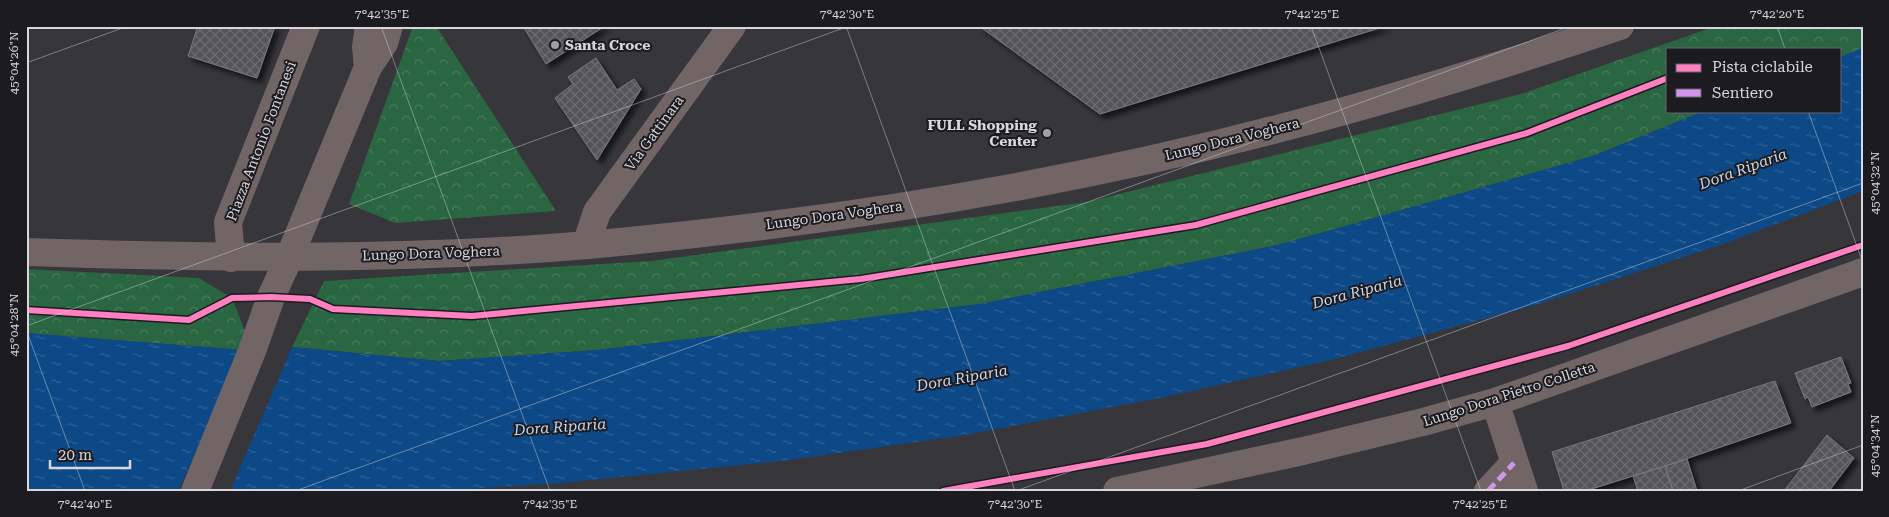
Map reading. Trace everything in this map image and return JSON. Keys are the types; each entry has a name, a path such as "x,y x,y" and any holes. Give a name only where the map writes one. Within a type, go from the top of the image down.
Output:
{"street":[{"name":"Piazza Antonio Fontanesi","path":"231,258 228,222 306,26"},
{"path":"368,67 366,47 369,26"},
{"path":"194,491 252,351 271,297 368,67 384,43 389,26"},
{"name":"Via Gattinara","path":"586,245 597,212 732,26"},
{"name":"Lungo Dora Voghera","path":"26,252 231,258 474,252 586,245 726,231 855,213 973,194 1112,168 1275,130 1520,60 1620,26"},
{"name":"Lungo Dora Pietro Colletta","path":"1117,491 1303,452 1495,402 1863,272"},
{"path":"1495,402 1524,491"},
{"path":"1488,491 1514,463"}],"green space":[{"path":"413,26 436,26 556,211 395,223 349,204"},
{"path":"1716,26 1863,26 1863,48 1842,56 1842,48 1666,48 1666,112 1702,112 1593,156 1278,245 980,304 597,350 440,361 292,347 324,281 651,261 1087,202 1521,94"},
{"path":"26,269 199,278 232,298 248,339 242,350 26,333"}],"water":[{"name":"Dora Riparia","path":"1863,48 1863,191 1723,244 1539,304 1331,360 1160,398 965,435 782,461 561,483 439,491 26,491 26,333 242,350 292,347 440,361 597,350 980,304 1278,245 1593,156 1702,112 1842,112 1842,56"}],"pier":[{"path":"282,345 292,347 230,491 178,491 244,347"}],"building":[{"path":"198,26 275,26 257,78 188,56"},
{"name":"Santa Croce","path":"523,26 605,26 546,64"},
{"path":"979,26 1386,26 1100,114"},
{"path":"596,58 617,90 634,79 641,89 597,160 555,98 573,84 568,77"},
{"path":"1841,357 1851,383 1848,384 1851,392 1812,407 1808,397 1805,399 1795,373"},
{"path":"1775,381 1791,423 1585,491 1564,491 1552,452"},
{"path":"1827,435 1854,458 1829,491 1784,491"},
{"path":"1687,459 1697,491 1673,491 1665,466"},
{"path":"1665,466 1673,491 1638,491 1633,476"}],"marked path":[{"path":"1488,491 1514,463"}],"cycle path":[{"path":"26,310 189,320 232,298 271,297 310,299 333,309 472,316 861,279 1196,225 1527,133 1666,79"},
{"path":"943,491 1207,444 1568,346 1863,245"}],"place":[{"name":"Santa Croce","path":"555,45"},
{"name":"FULL Shopping Center","path":"1047,133"}]}
